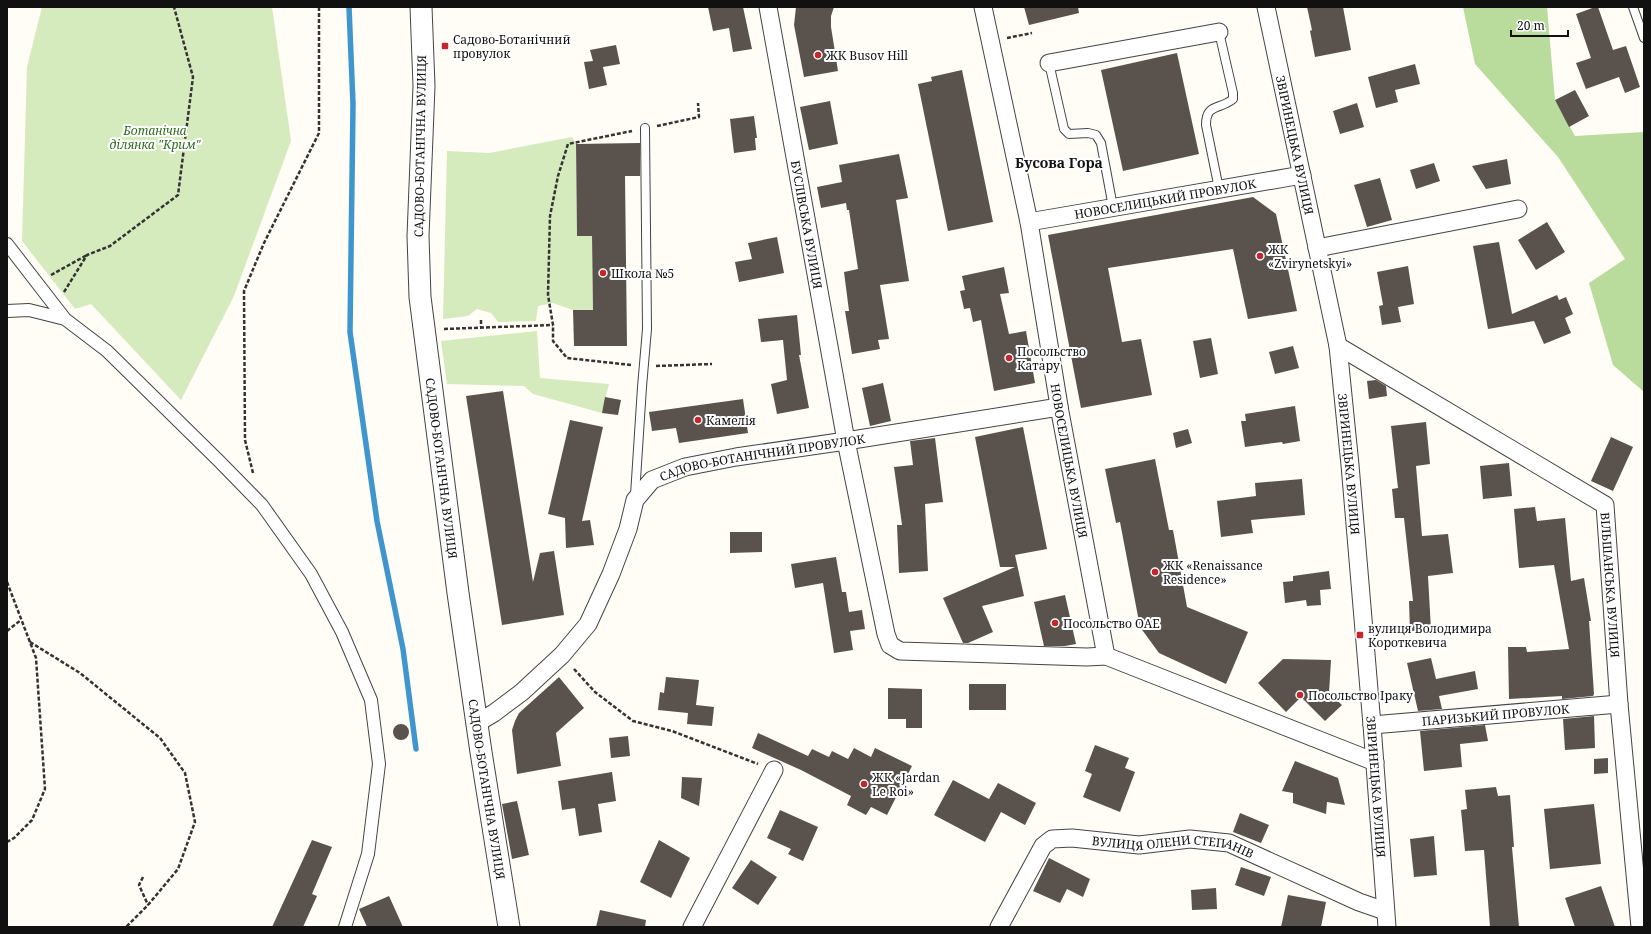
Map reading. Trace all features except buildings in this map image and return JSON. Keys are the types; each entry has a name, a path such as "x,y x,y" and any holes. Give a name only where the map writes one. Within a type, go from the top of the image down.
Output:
{"street":[{"name":"САДОВО-БОТАНІЧНА ВУЛИЦЯ","path":"420,7 424,86 418,236 420,297 458,592 509,927"},
{"name":"БУСЛІВСЬКА ВУЛИЦЯ","path":"768,7 846,441"},
{"name":"НОВОСЕЛИЦЬКА ВУЛИЦЯ","path":"983,7 1029,222 1060,407 1106,656"},
{"name":"ЗВІРИНЕЦЬКА ВУЛИЦЯ","path":"1266,7 1338,346 1350,465 1372,725 1386,919"},
{"path":"1049,63 1219,32"},
{"name":"НОВОСЕЛИЦЬКИЙ ПРОВУЛОК","path":"1029,222 1302,174"},
{"path":"1317,248 1518,209"},
{"path":"7,244 65,319 107,351 262,505 311,574 342,632 371,700 379,764 368,854 345,927"},
{"path":"7,311 29,310 65,319"},
{"name":"ВІЛЬШАНСЬКА ВУЛИЦЯ","path":"1338,346 1605,505 1619,704 1640,927"},
{"name":"САДОВО-БОТАНІЧНИЙ ПРОВУЛОК","path":"477,722 494,713 522,692 562,655 588,624 611,574 628,529 635,500 652,480 686,467 736,457 1060,407"},
{"path":"846,441 886,634 890,645 894,649 900,651 1086,658 1106,656 1375,762"},
{"name":"ПАРИЗЬКИЙ ПРОВУЛОК","path":"1372,725 1619,704"},
{"path":"692,927 774,770"},
{"name":"ВУЛИЦЯ ОЛЕНИ СТЕПАНІВ","path":"999,927 1043,846 1052,839 1072,838 1139,845 1190,839 1229,843 1359,902 1386,919"}],"lane":[{"path":"1633,7 1644,38"},
{"path":"1219,32 1233,93 1233,99 1227,104 1208,111 1206,118 1206,125 1219,189"},
{"path":"1049,63 1064,129 1069,134 1088,133 1096,135 1101,143 1113,207"},
{"path":"635,500 647,329 645,128"}],"path":[{"path":"36,283 87,255 110,246 178,195 193,77 174,7"},
{"path":"254,476 245,440 244,291 264,243 318,133 319,7"},
{"path":"991,42 1032,33"},
{"path":"698,103 699,117 568,144 558,176 550,216 548,295 554,325 553,341 567,358 644,367 712,364"},
{"path":"55,306 87,255"},
{"path":"481,320 481,327"},
{"path":"453,328 554,325"},
{"path":"7,582 36,658 45,789 32,820 14,838 7,842"},
{"path":"7,631 21,620"},
{"path":"30,642 80,674 160,738 185,773 195,822 178,869 126,927"},
{"path":"562,655 595,692 633,721 672,732 774,770"},
{"path":"143,877 139,885 148,904"}],"green space":[{"name":"Ботанічна ділянка \"Крим\"","path":"42,7 272,7 291,141 234,296 181,400 91,304 75,309 22,241 27,67"},
{"path":"1463,7 1547,7 1555,100 1575,136 1644,132 1644,392 1613,365 1589,283 1625,259 1558,157 1475,64"},
{"path":"572,137 576,144 577,236 592,236 593,310 573,310 553,303 538,306 536,321 498,322 491,313 477,309 468,316 443,319 447,151 489,153"},
{"path":"537,331 540,378 609,384 602,413 533,394 524,386 447,384 441,341"}],"waterway":[{"path":"349,7 353,104 350,332 377,521 403,649 416,749"}],"place":[{"name":"Садово-Ботанічний провулок","path":"445,46"},
{"name":"ЖК Busov Hill","path":"818,55"},
{"name":"ЖК «Zvirynetskyi»","path":"1260,256"},
{"name":"Школа №5","path":"603,273"},
{"name":"Посольство Катару","path":"1009,358"},
{"name":"Камелія","path":"698,420"},
{"name":"ЖК «Renaissance Residence»","path":"1155,572"},
{"name":"Посольство ОАЕ","path":"1055,623"},
{"name":"вулиця Володимира Короткевича","path":"1360,635"},
{"name":"Посольство Іраку","path":"1300,695"},
{"name":"ЖК «Jardan Le Roi»","path":"864,784"}],"district":[{"name":"Бусова Гора","path":"1059,162"}]}
